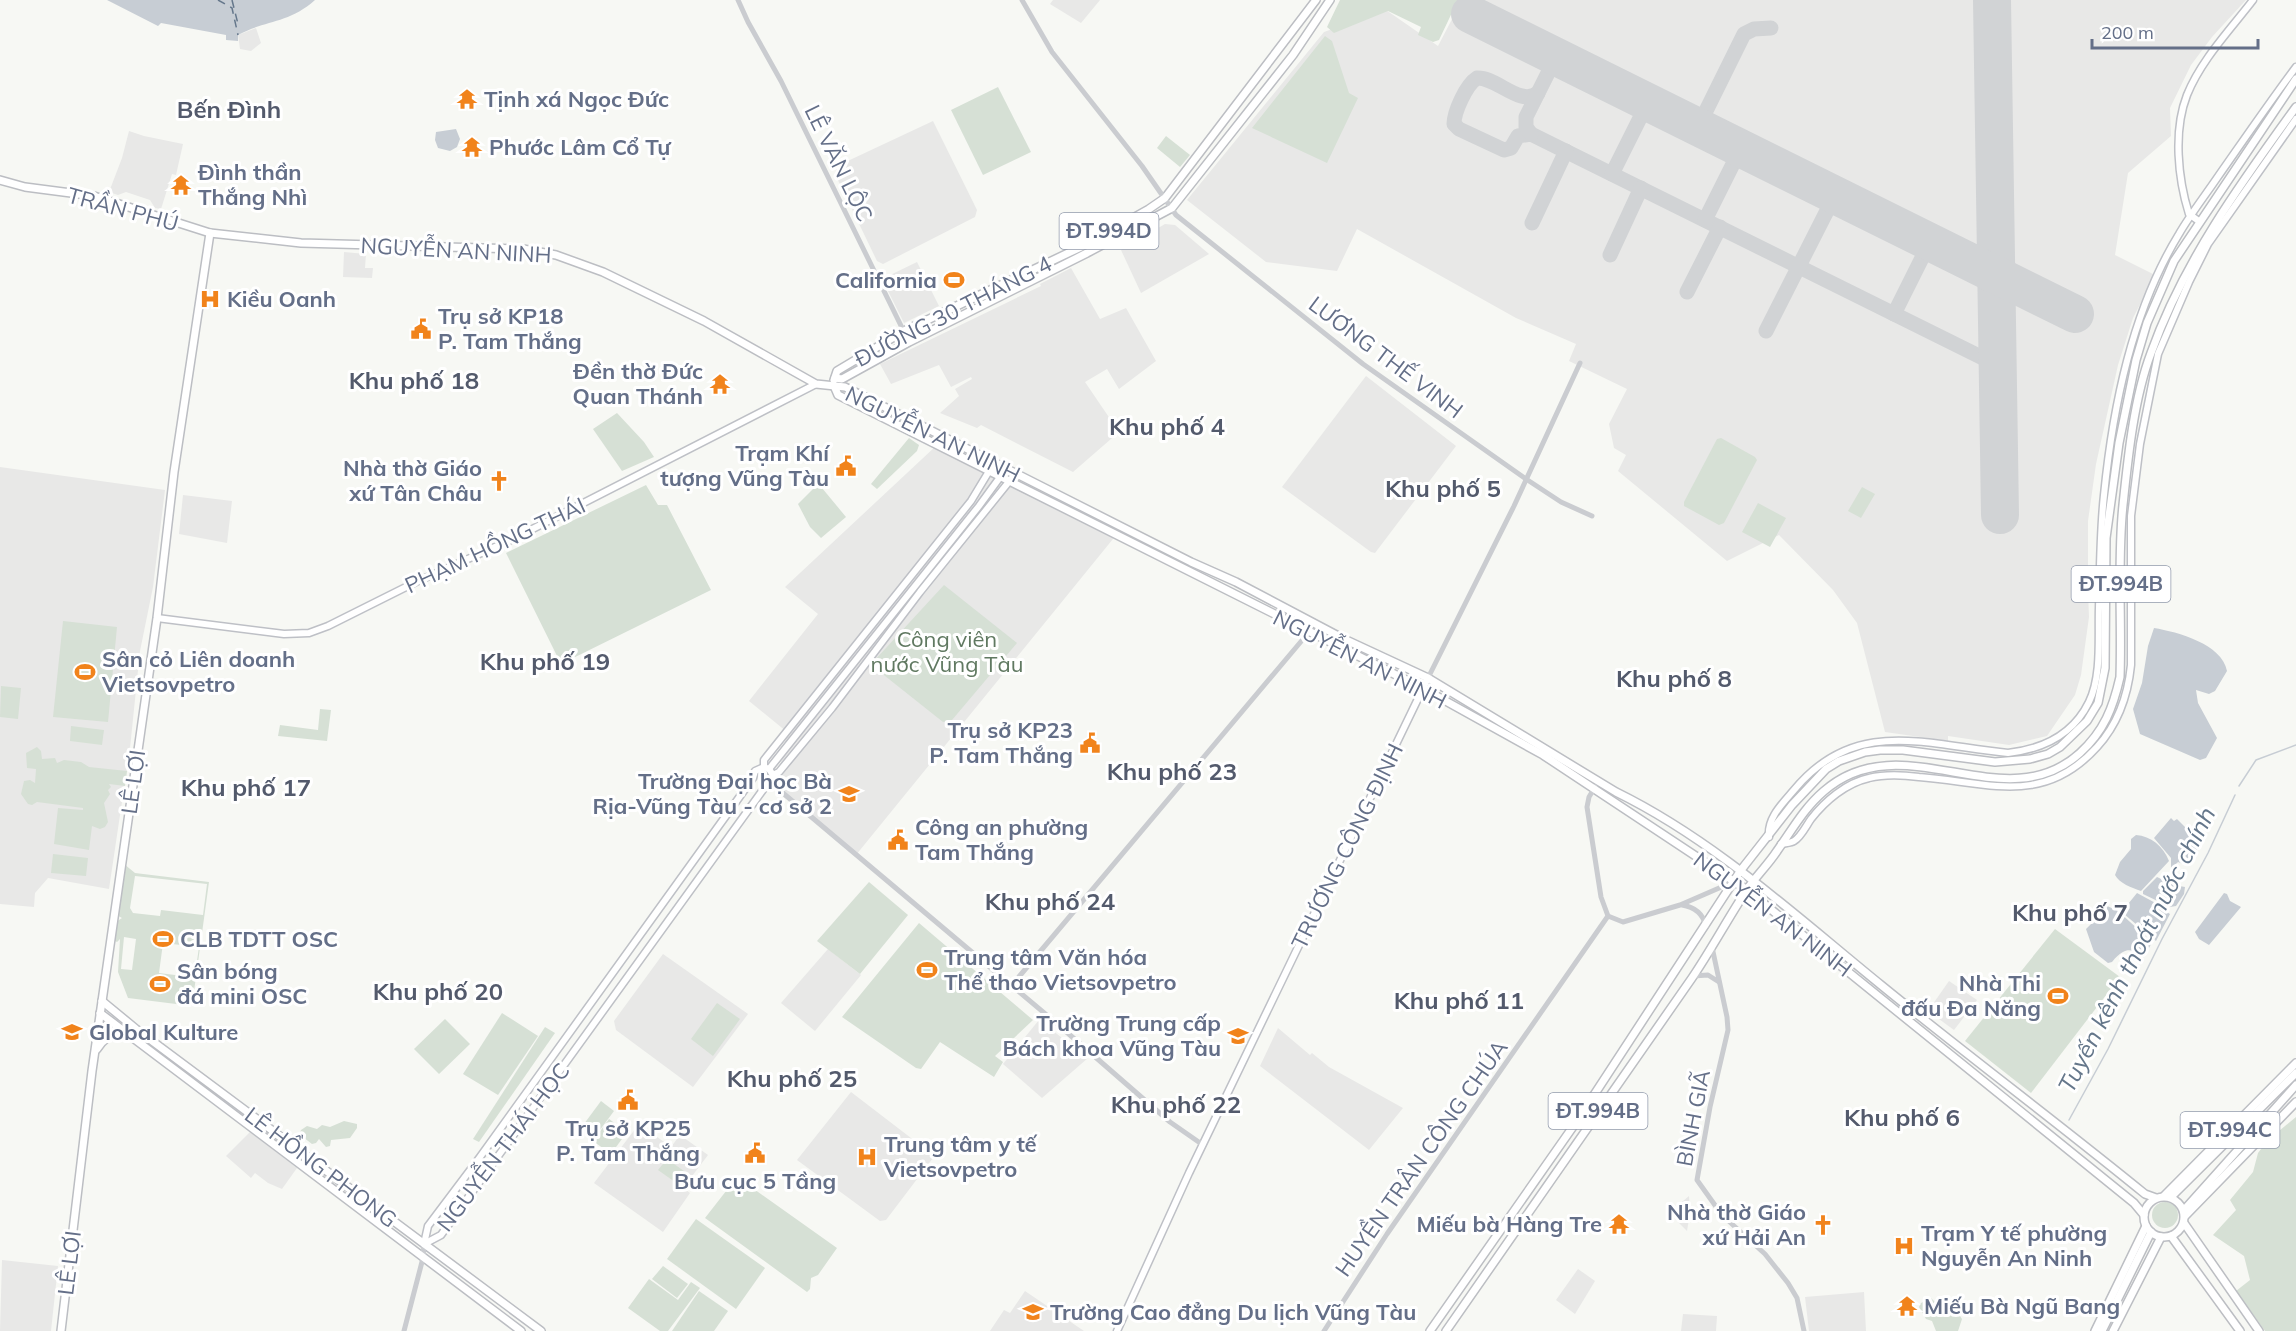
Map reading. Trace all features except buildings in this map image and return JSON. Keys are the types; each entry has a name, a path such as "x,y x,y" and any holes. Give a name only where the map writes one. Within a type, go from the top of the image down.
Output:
{"main road":[{"name":"ĐƯỜNG 30 THÁNG 4","path":"1316,0 1165,198 1083,246 904,331 837,371 835,378 842,379 909,342 1172,208 1314,26 1330,0"},
{"path":"2200,222 2189,214 2183,193 2179,151 2184,104 2207,60 2253,0"},
{"path":"1303,19 1314,26"},
{"name":"ĐT.994B","path":"1430,1331 1577,1121 1741,870 1792,806 1826,769 1839,761 1865,752 1903,750 1995,762 2015,762 2038,757 2060,747 2087,721 2098,704 2105,668 2102,587 2104,491 2127,361 2135,335 2159,273 2178,235 2296,67"},
{"name":"ĐT.994B","path":"2102,587 2117,453 2136,360 2147,323 2174,261 2296,79"},
{"name":"ĐT.994B","path":"1446,1331 1693,976 1747,890 1793,826 1822,792 1848,774 1860,769 1887,764 1942,769 1994,778 2020,779 2040,776 2072,760 2106,724 2115,702 2120,678 2122,526 2127,474 2135,421 2150,354 2177,289 2199,249 2296,107"},
{"name":"ĐT.994B","path":"1781,844 1795,841 1828,800 1858,781 1903,775 1996,787 2020,787 2041,783 2073,769 2085,761 2107,736 2124,703 2129,685 2131,516 2135,474 2158,354 2208,244 2296,119"},
{"name":"TRẦN PHÚ","path":"0,180 25,187 94,196 210,233"},
{"name":"NGUYỄN AN NINH","path":"210,233 301,243 523,249 556,255 603,272 704,321 816,384"},
{"name":"LÊ LỢI","path":"61,1331 94,1055 157,618 174,472 210,233"},
{"path":"959,305 964,315"},
{"name":"NGUYỄN AN NINH","path":"832,387 835,378"},
{"path":"816,384 832,387"},
{"name":"PHẠM HỒNG THÁI","path":"157,618 284,634 300,634 319,630 416,582 513,539 816,384"},
{"name":"NGUYỄN AN NINH","path":"832,387 845,387 1191,562 1236,582 1344,639 1428,678 1647,807 1754,880 1996,1078 2145,1194 2164,1197"},
{"name":"NGUYỄN AN NINH","path":"832,387 838,395 1424,689 1543,755 1747,890 2126,1196 2144,1215"},
{"path":"753,778 757,784 768,785 769,770 764,760 971,501 994,463"},
{"path":"769,770 865,651 896,607 979,506 1006,469"},
{"path":"769,770 779,772 1016,473"},
{"path":"971,501 986,512"},
{"path":"2102,587 2121,587"},
{"path":"857,645 872,656"},
{"name":"TRƯƠNG CÔNG ĐỊNH","path":"1117,1331 1203,1145 1428,678"},
{"name":"NGUYỄN THÁI HỌC","path":"424,1244 428,1226 753,778 756,770 769,770"},
{"name":"NGUYỄN THÁI HỌC","path":"424,1244 441,1235 768,785"},
{"path":"1769,837 1781,844"},
{"name":"LÊ HỒNG PHONG","path":"102,1001 541,1331"},
{"name":"LÊ HỒNG PHONG","path":"100,1013 521,1331"},
{"path":"119,1029 127,1021"},
{"path":"94,1055 101,1042 109,1037 120,1035 130,1037"},
{"name":"ĐT.994C","path":"2164,1197 2296,1063"},
{"name":"ĐT.994C","path":"2144,1215 2146,1208 2164,1197 2296,1073"},
{"path":"1990,1086 1996,1078"},
{"name":"ĐT.994C","path":"2113,1331 2166,1237 2181,1229 2184,1216 2296,1085"},
{"path":"215,1101 221,1092"},
{"name":"ĐT.994C","path":"2184,1216 2296,1102"},
{"path":"1577,1121 1593,1119"},
{"path":"500,1129 513,1138"},
{"path":"308,1171 314,1161"},
{"path":"2164,1197 2181,1204 2184,1216 2259,1331"},
{"path":"2102,1331 2148,1229 2144,1215"},
{"path":"2148,1229 2166,1237 2240,1331"},
{"path":"2095,1331 2148,1229"},
{"path":"403,1243 410,1234"},
{"name":"ĐT.994C","path":"2119,1331 2166,1237"}],"street":[{"name":"LÊ VĂN LỘC","path":"738,0 781,81 909,342"},
{"name":"LƯƠNG THẾ VINH","path":"1022,0 1052,52 1142,166 1176,215 1363,363 1526,479 1561,502 1592,516"},
{"name":"TRƯƠNG CÔNG ĐỊNH","path":"1428,678 1580,363"},
{"path":"2121,587 2130,587"},
{"path":"1012,985 1309,632"},
{"path":"1600,781 1589,797 1587,807 1601,897 1608,916 1623,922 1680,905 1710,894 1735,881"},
{"path":"768,785 1012,985 1170,1122 1203,1145"},
{"path":"1680,905 1688,906 1699,913 1706,926"},
{"name":"HUYỀN TRÂN CÔNG CHÚA","path":"1324,1331 1387,1234 1608,916"},
{"name":"BÌNH GIÃ","path":"1712,947 1728,1030 1710,1107 1697,1180 1722,1215 1765,1254 1788,1283 1797,1298 1804,1331"},
{"path":"1693,976 1708,975 1720,983"},
{"path":"404,1331 423,1258 424,1244"}],"shaded area":[{"path":"1053,0 1100,0 1081,23 1050,4"},
{"path":"1462,0 2246,0 2212,37 2191,65 2170,108 2171,136 2128,173 2115,255 2155,275 2133,318 2118,365 2096,464 2088,521 2088,580 2083,584 2083,589 2088,592 2089,617 2081,675 2075,695 2047,736 2009,745 1948,736 1948,741 1885,732 1857,623 1833,590 1779,535 1727,561 1618,471 1626,455 1614,448 1609,424 1627,389 1569,361 1576,344 1516,318 1357,229 1337,271 1266,262 1187,200 1324,32 1386,10 1438,46"},
{"path":"256,28 261,43 251,51 240,49 238,35"},
{"path":"933,121 977,210 975,217 883,264 877,261 835,174 837,166"},
{"path":"129,131 183,144 176,175 172,174 161,209 155,208 150,200 126,192 118,195 109,192"},
{"path":"1165,224 1175,225 1209,254 1141,293 1121,250"},
{"path":"344,252 366,254 365,268 373,268 372,278 343,277"},
{"path":"917,262 939,306 904,323 882,279"},
{"path":"1071,268 1100,319 1126,308 1156,361 1119,389 1107,369 1085,382 1119,432 1073,472 981,425 977,428 940,413 959,396 955,389 972,379 971,377 951,387 939,365 891,384 880,364 1041,286 1040,284"},
{"path":"1366,376 1456,446 1375,553 1282,487"},
{"path":"937,445 1117,534 856,855 771,783 779,772 787,732 749,701 818,614 785,587"},
{"path":"0,467 165,490 153,587 140,651 130,748 109,889 48,878 35,893 34,907 0,904"},
{"path":"183,495 232,501 227,543 179,534"},
{"path":"828,949 861,975 815,1031 781,1003"},
{"path":"663,954 748,1014 693,1087 616,1030 614,1021"},
{"path":"1949,981 1977,1000 1954,1030 1928,1011"},
{"path":"1039,1020 1088,1058 1042,1098 1003,1064"},
{"path":"1278,1028 1310,1055 1312,1053 1329,1067 1403,1108 1369,1150 1260,1066"},
{"name":"Trung tâm y tế Vietsovpetro","path":"851,1092 924,1148 936,1154 886,1220 880,1221 797,1160"},
{"path":"639,1124 671,1147 680,1135 708,1155 683,1188 690,1193 663,1232 594,1183"},
{"path":"250,1132 297,1168 282,1189 268,1183 255,1173 251,1178 226,1156"},
{"path":"1689,1196 1690,1213 1687,1231 1669,1213"},
{"path":"2,1260 58,1266 51,1331 0,1331"},
{"path":"1578,1269 1595,1281 1575,1314 1556,1300"},
{"name":"Trường Cao đẳng Du lịch Vũng Tàu","path":"1025,1291 1084,1331 990,1331 1004,1310 1010,1313"},
{"path":"1864,1292 1866,1331 1809,1331 1805,1297"},
{"path":"1683,1314 1717,1316 1716,1331 1681,1331"}],"green space":[{"path":"1340,0 1458,0 1439,40 1433,42 1418,35 1421,27 1388,11 1334,33 1327,27"},
{"path":"1325,36 1332,41 1349,93 1358,98 1327,163 1252,128"},
{"path":"998,87 1031,152 983,175 951,110"},
{"path":"1166,136 1190,155 1180,167 1157,148"},
{"path":"617,413 644,442 654,457 622,471 593,429"},
{"path":"909,438 919,445 917,451 877,489 871,484"},
{"path":"1721,438 1757,460 1724,523 1719,525 1684,506 1684,502 1717,439"},
{"path":"646,485 658,505 667,505 711,590 561,664 506,553"},
{"path":"816,486 822,488 846,517 821,538 810,527 798,504"},
{"path":"1862,487 1875,494 1861,518 1848,511"},
{"path":"1758,503 1786,518 1770,547 1742,532"},
{"name":"Công viên nước Vũng Tàu","path":"944,585 1017,643 952,720 943,722 875,668 874,661"},
{"name":"Sân cỏ Liên doanh Vietsovpetro","path":"63,621 117,627 108,722 53,717"},
{"path":"1,686 21,688 18,719 0,717"},
{"path":"320,709 331,710 327,741 278,736 280,725 318,730"},
{"path":"71,726 104,730 102,745 70,741"},
{"path":"37,747 41,751 42,759 55,758 57,763 64,760 81,762 89,767 127,771 125,786 109,784 110,794 104,803 108,822 100,829 92,826 89,850 54,844 58,808 83,810 83,808 37,802 32,805 28,804 21,794 24,781 30,780 35,783 36,769 27,768 26,753"},
{"path":"53,854 88,858 86,876 51,873"},
{"path":"124,864 135,873 209,882 192,1006 128,998 118,972 120,939 117,942 113,940 116,922 122,918 113,913 112,909 118,867","holes":["135,876 207,884 203,915 161,910 160,916 133,913 130,908","124,937 136,939 132,970 121,969","163,943 199,947 191,977 159,973"]},
{"name":"Trung tâm Văn hóa Thể thao Vietsovpetro","path":"869,882 908,915 860,974 817,941"},
{"name":"Trung tâm Văn hóa Thể thao Vietsovpetro","path":"919,923 1033,1020 995,1056 1003,1062 994,1077 940,1042 921,1069 916,1068 842,1017"},
{"path":"2055,929 2120,977 2031,1093 1965,1041"},
{"path":"717,1003 740,1019 713,1056 691,1039"},
{"path":"502,1013 538,1036 498,1095 463,1074"},
{"path":"445,1019 470,1044 439,1074 414,1049"},
{"path":"545,1027 555,1033 479,1142 473,1139"},
{"path":"601,1101 614,1111 594,1138 581,1128"},
{"path":"2296,1117 2296,1331 2265,1331 2236,1291 2250,1280 2244,1256 2213,1235 2236,1210 2230,1200 2253,1172 2258,1153 2267,1141"},
{"path":"609,1119 627,1132 611,1154 593,1141"},
{"path":"344,1121 357,1124 357,1128 350,1138 331,1140 330,1146 326,1147 319,1139 312,1144 299,1134 307,1126 317,1129 322,1125 330,1127"},
{"path":"667,1159 691,1176 682,1187 658,1170"},
{"path":"737,1177 837,1248 818,1275 811,1278 810,1289 807,1292 705,1218"},
{"path":"2165,1202 2174,1206 2178,1215 2174,1224 2165,1228 2156,1224 2152,1215 2156,1206"},
{"path":"696,1219 765,1268 736,1309 667,1259"},
{"path":"663,1266 688,1284 677,1298 652,1279"},
{"path":"649,1279 678,1300 691,1282 700,1288 668,1331 660,1331 628,1308"},
{"path":"699,1291 728,1311 714,1331 672,1331"},
{"path":"1931,1298 1935,1302 1950,1306 1960,1316 1962,1319 1958,1331 1936,1331 1932,1321 1926,1319 1919,1307 1921,1303"}],"water":[{"path":"107,0 315,0 286,18 238,35 238,41 226,40 226,35 161,23 158,26"},
{"path":"456,129 460,139 457,147 450,151 438,148 435,140 436,132"},
{"path":"2154,628 2198,641 2217,653 2227,671 2215,691 2209,694 2196,690 2198,703 2217,738 2206,758 2200,760 2140,734 2133,709 2142,683 2148,646"},
{"path":"2171,818 2174,821 2177,819 2202,844 2183,864 2178,862 2171,869 2171,858 2154,838"},
{"path":"2136,835 2147,837 2156,843 2169,861 2141,891 2123,883 2115,875 2120,862 2131,849 2131,839"},
{"path":"2157,877 2174,885 2185,887 2184,894 2176,906 2170,907 2143,894 2143,891"},
{"path":"2137,893 2161,906 2160,908 2170,914 2156,941 2124,914 2124,909"},
{"path":"2224,893 2230,901 2241,907 2209,945 2199,939 2195,932"},
{"path":"2105,905 2118,911 2152,942 2148,950 2122,952 2108,963 2094,952 2086,929 2100,915"}],"waterway":[{"path":"2239,786 2256,760 2296,745"},
{"name":"Tuyến kênh thoát nước chính","path":"2069,1120 2108,1049 2235,795"}],"ferry route":[{"path":"218,0 232,8 238,35"},
{"path":"232,0 238,24"}],"taxiway":[{"path":"1698,127 1744,34 1754,29 1771,28"},
{"path":"1531,134 1526,127 1526,117 1556,57"},
{"path":"1538,93 1524,96 1485,79 1477,78 1461,99 1454,124 1459,129 1504,150 1511,148 1518,136 1531,134 1997,365"},
{"path":"1612,174 1648,102"},
{"path":"1705,220 1741,148"},
{"path":"1532,223 1566,151"},
{"path":"1610,255 1641,188"},
{"path":"1766,331 1835,195"},
{"path":"1687,292 1720,227"},
{"path":"1894,314 1930,242"}],"runway":[{"path":"1992,0 2000,515"},
{"path":"1470,14 2075,314"}],"place":[{"name":"Tịnh xá Ngọc Đức","path":"467,99"},
{"name":"Phước Lâm Cổ Tự","path":"472,147"},
{"name":"Đình thần Thắng Nhì","path":"181,185"},
{"name":"California","path":"954,280"},
{"name":"Kiều Oanh","path":"210,299"},
{"name":"Trụ sở KP18 P. Tam Thắng","path":"421,329"},
{"name":"Đền thờ Đức Quan Thánh","path":"720,384"},
{"name":"Trạm Khí tượng Vũng Tàu","path":"846,466"},
{"name":"Nhà thờ Giáo xứ Tân Châu","path":"499,481"},
{"name":"Sân cỏ Liên doanh Vietsovpetro","path":"85,672"},
{"name":"Trụ sở KP23 P. Tam Thắng","path":"1090,743"},
{"name":"Trường Đại học Bà Rịa-Vũng Tàu - cơ sở 2","path":"849,794"},
{"name":"Công an phường Tam Thắng","path":"898,840"},
{"name":"CLB TDTT OSC","path":"163,939"},
{"name":"Trung tâm Văn hóa Thể thao Vietsovpetro","path":"927,970"},
{"name":"Sân bóng đá mini OSC","path":"160,984"},
{"name":"Nhà Thi đấu Đa Năng","path":"2058,996"},
{"name":"Global Kulture","path":"72,1032"},
{"name":"Trường Trung cấp Bách khoa Vũng Tàu","path":"1238,1036"},
{"name":"Trụ sở KP25 P. Tam Thắng","path":"628,1100"},
{"name":"Bưu cục 5 Tầng","path":"755,1153"},
{"name":"Trung tâm y tế Vietsovpetro","path":"867,1157"},
{"name":"Miếu bà Hàng Tre","path":"1619,1224"},
{"name":"Nhà thờ Giáo xứ Hải An","path":"1823,1225"},
{"name":"Trạm Y tế phường Nguyễn An Ninh","path":"1904,1246"},
{"name":"Miếu Bà Ngũ Bang","path":"1907,1306"},
{"name":"Trường Cao đẳng Du lịch Vũng Tàu","path":"1033,1312"}],"district":[{"name":"Bến Đình","path":"229,110"},
{"name":"Khu phố 18","path":"414,381"},
{"name":"Khu phố 4","path":"1167,427"},
{"name":"Khu phố 5","path":"1443,489"},
{"name":"Khu phố 19","path":"545,662"},
{"name":"Khu phố 8","path":"1674,679"},
{"name":"Khu phố 23","path":"1172,772"},
{"name":"Khu phố 17","path":"246,788"},
{"name":"Khu phố 24","path":"1050,902"},
{"name":"Khu phố 7","path":"2070,913"},
{"name":"Khu phố 20","path":"438,992"},
{"name":"Khu phố 11","path":"1459,1001"},
{"name":"Khu phố 25","path":"792,1079"},
{"name":"Khu phố 22","path":"1176,1105"},
{"name":"Khu phố 6","path":"1902,1118"}]}
